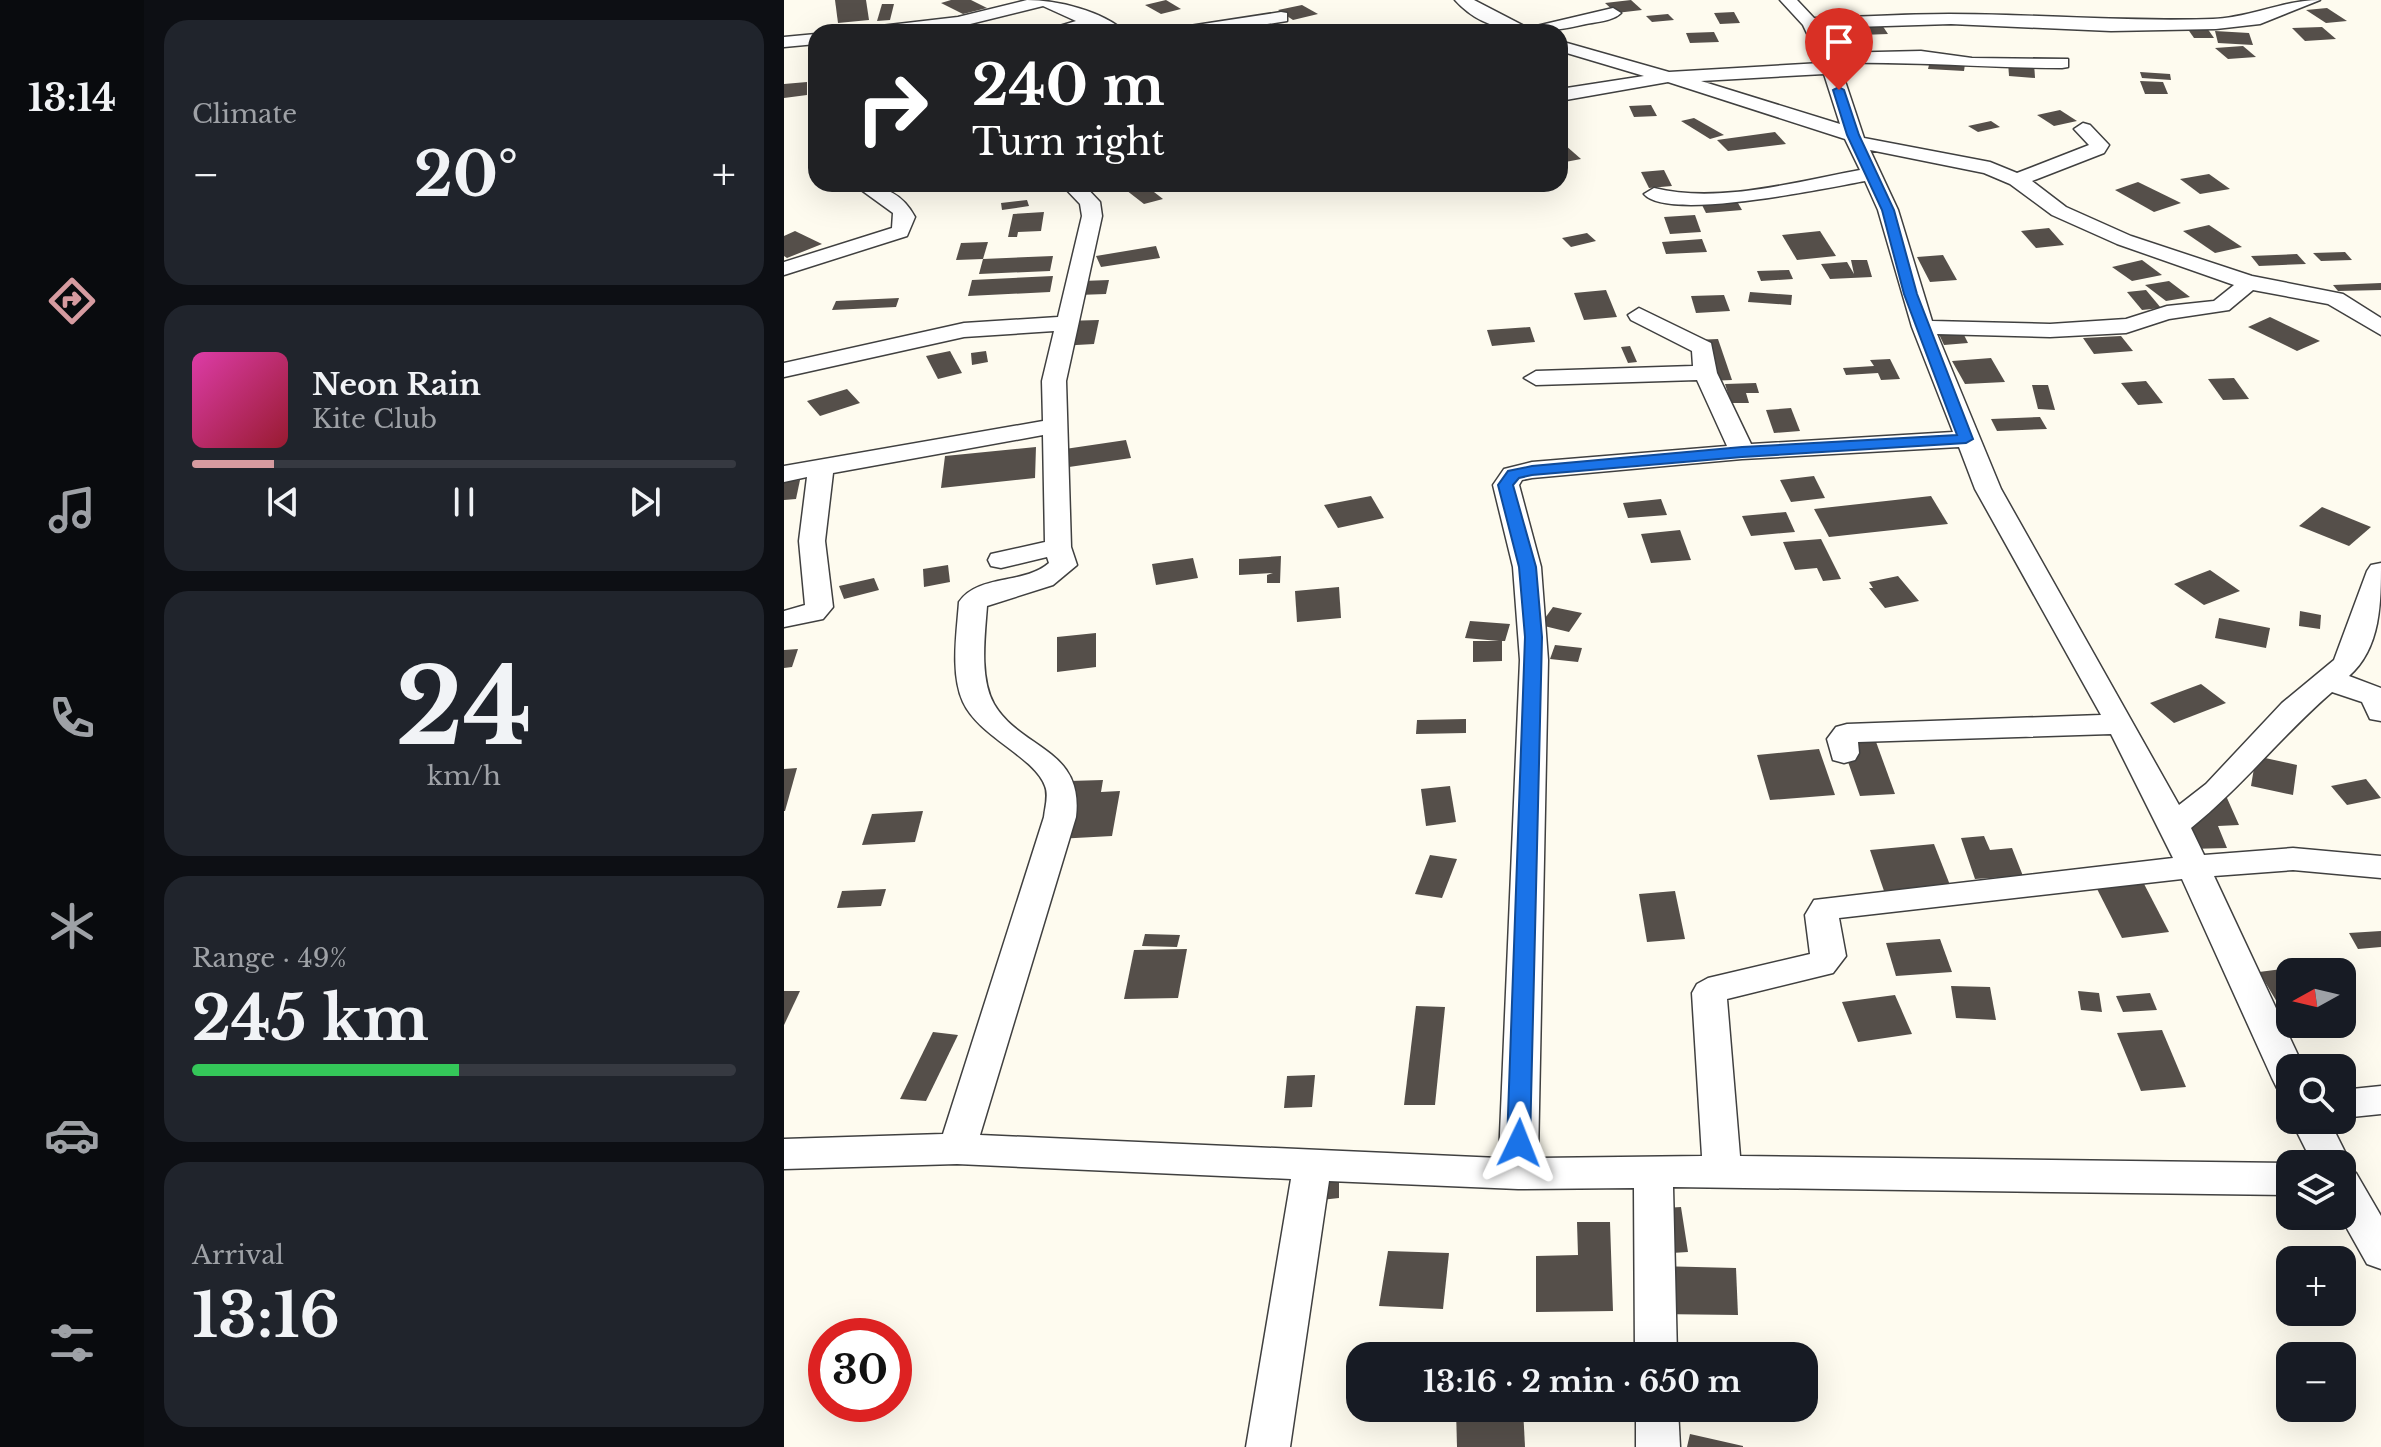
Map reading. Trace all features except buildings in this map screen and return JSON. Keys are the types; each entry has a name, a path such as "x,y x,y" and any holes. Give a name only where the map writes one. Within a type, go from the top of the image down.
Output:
{"street":[{"path":"937,24 969,20 1046,0 1101,24"},
{"path":"1463,0 1505,24"},
{"path":"1788,0 1810,23 1830,63 1860,151 1888,210 1923,327 1966,439 2018,547 2121,724 2174,825 2279,1054"},
{"path":"2073,0 2087,25"},
{"path":"1810,23 1951,19 2087,25 2238,23 2312,0"},
{"path":"2217,8 2238,23"},
{"path":"1566,24 1613,13"},
{"path":"1235,24 1281,17"},
{"path":"1083,24 1096,21"},
{"path":"784,42 808,40"},
{"path":"1568,48 1668,77 1860,151"},
{"path":"1568,94 1668,77 1921,56 1972,63 2062,63"},
{"path":"2017,180 2097,149 2096,139 2083,129"},
{"path":"1654,194 1670,200 1740,194 1860,151 1888,146 1974,163 2017,180 2048,204 2079,220 2247,282 2335,299 2381,328"},
{"path":"784,269 900,232 907,219 903,210 875,192"},
{"path":"957,1149 1060,817 1062,788 1051,771 1022,749 981,706 970,637 973,602 985,593 1056,574 1063,565 1058,547 1054,381 1065,323 1090,238 1090,202 1079,192"},
{"path":"1923,327 2024,329 2126,326 2168,312 2226,305 2238,298 2247,282"},
{"path":"1639,315 1699,344 1705,373 1742,452"},
{"path":"784,370 964,330 1065,323"},
{"path":"1536,378 1705,373"},
{"path":"784,474 1054,426"},
{"path":"1518,1174 1534,660 1527,567 1506,485 1513,474 1532,470 1742,452 1966,439"},
{"path":"784,619 813,613 819,607 812,541 821,468"},
{"path":"1001,560 1058,547"},
{"path":"2174,825 2217,791 2293,710 2345,665 2356,646 2381,571"},
{"path":"2326,682 2353,686 2374,696 2381,712"},
{"path":"1844,753 1842,739 1847,734 1855,733 2121,724"},
{"path":"1722,1171 1709,993 1720,987 1821,964 1829,956 1822,915 1826,908 2293,859 2381,867"},
{"path":"2356,1103 2381,1100"},
{"path":"784,1154 957,1149 1518,1174 1722,1171 2276,1179"},
{"path":"1268,1447 1312,1165"},
{"path":"1653,1172 1656,1342"},
{"path":"2356,1208 2381,1252"},
{"path":"1657,1422 1658,1447"}],"route":[{"path":"1519,1143 1534,660 1527,567 1506,485 1513,474 1532,470 1742,452 1966,439 1911,294 1888,210 1853,135 1839,90"}]}
